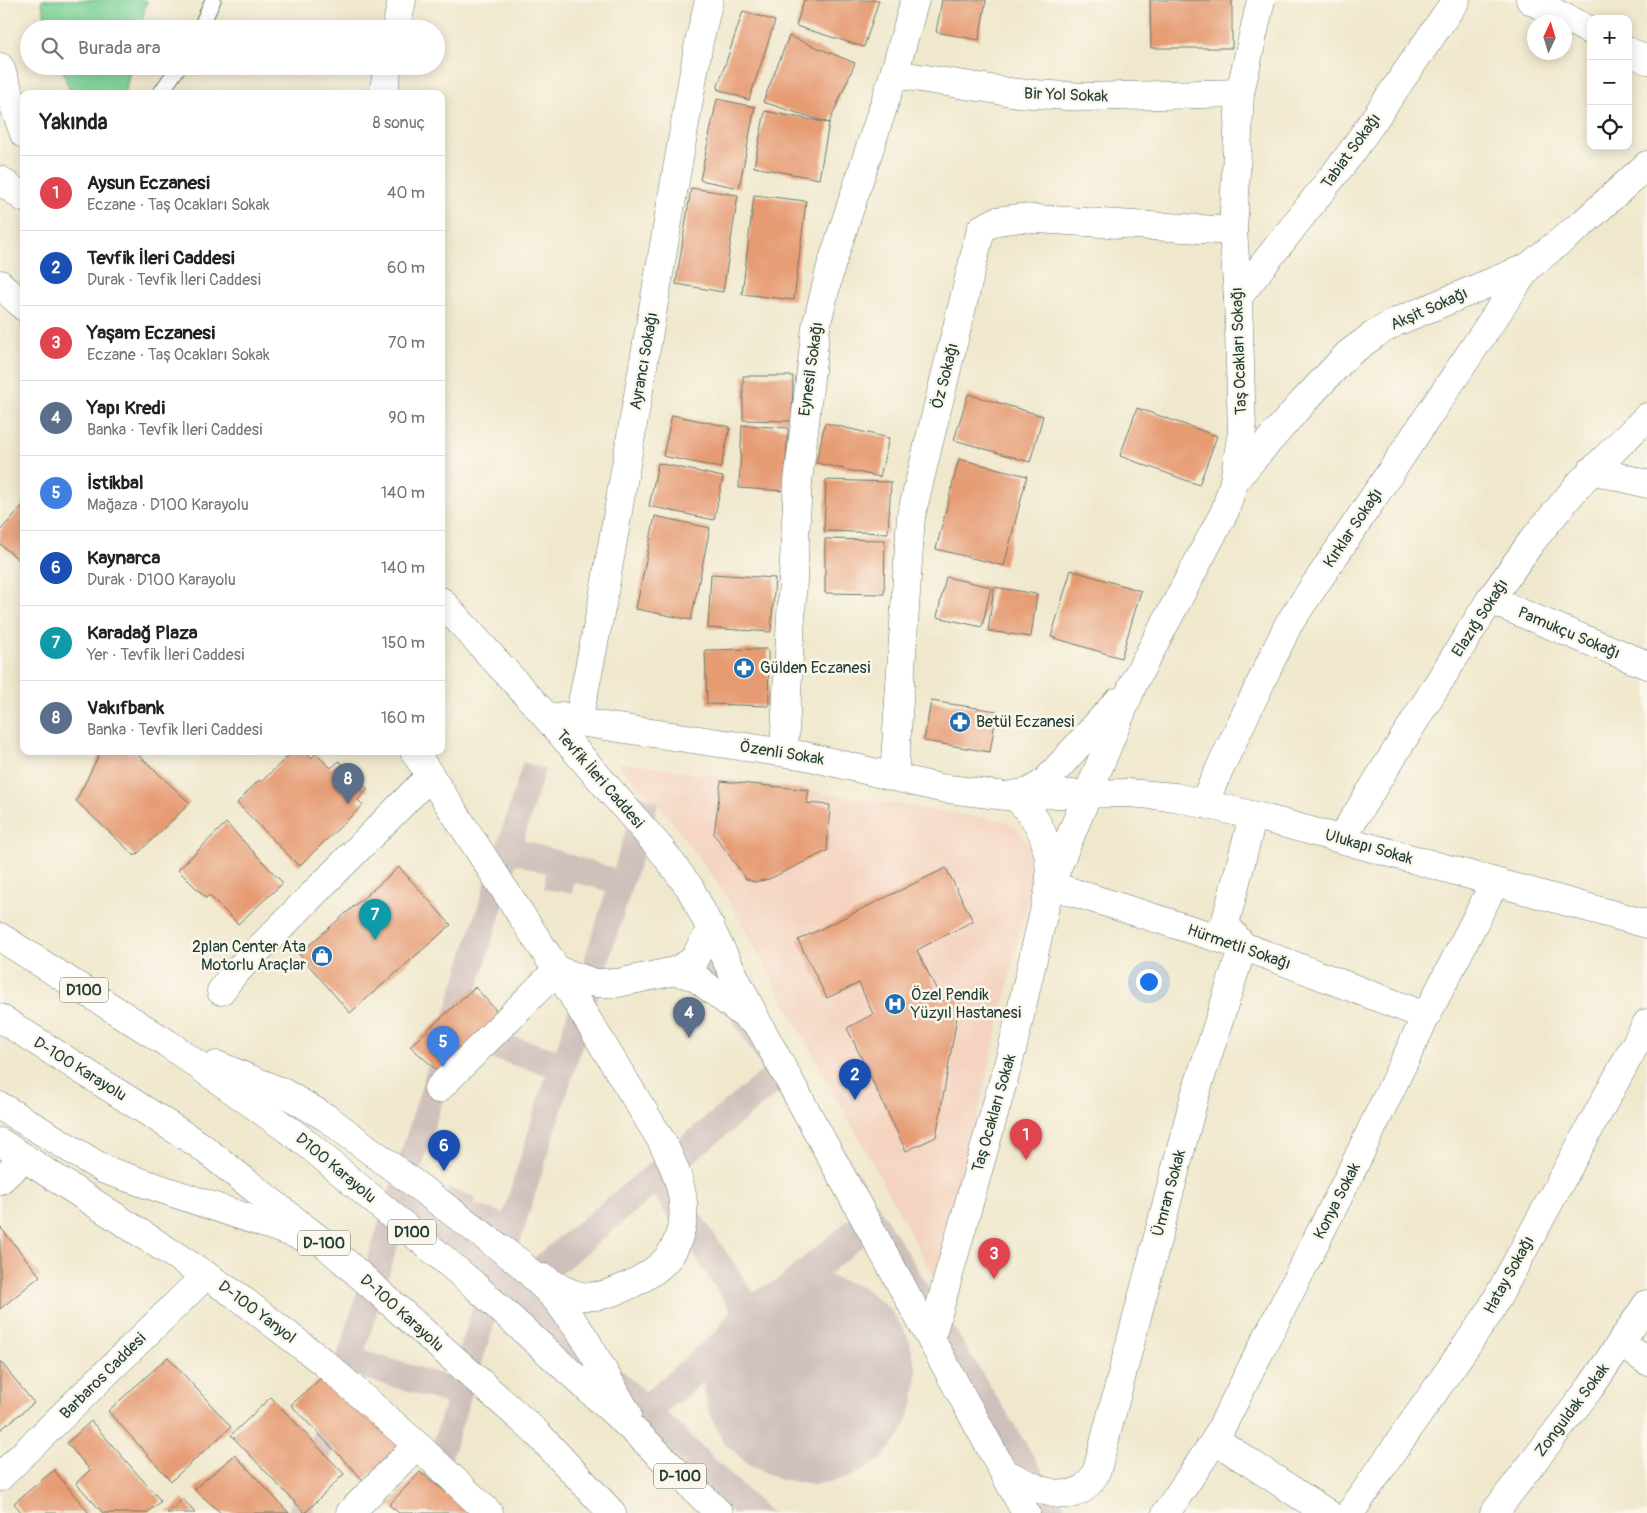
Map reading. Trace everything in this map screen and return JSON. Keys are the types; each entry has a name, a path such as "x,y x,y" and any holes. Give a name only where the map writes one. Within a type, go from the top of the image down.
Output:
{"main road":[{"path":"398,20 402,0"},
{"name":"Ayrancı Sokağı","path":"578,722 602,604 698,52 709,0"},
{"name":"Eynesil Sokağı","path":"784,752 798,482 816,327 831,266 894,74 915,0"},
{"name":"Taş Ocakları Sokağı","path":"1135,680 1225,511 1234,481 1242,431 1238,297 1233,230 1240,93 1261,0"},
{"name":"Tabiat Sokağı","path":"1238,297 1352,153 1456,0"},
{"path":"1530,0 1587,29"},
{"path":"1632,53 1647,60"},
{"path":"0,67 20,123"},
{"name":"Bir Yol Sokak","path":"894,74 1016,93 1075,96 1240,93"},
{"path":"384,90 386,75"},
{"name":"Akşit Sokağı","path":"1234,481 1309,395 1348,354 1375,334 1396,322 1528,267 1582,224 1647,165"},
{"path":"0,180 20,195"},
{"name":"Öz Sokağı","path":"894,777 911,516 982,229 997,221 1020,218 1233,230"},
{"name":"Kırklar Sokağı","path":"1203,804 1288,625 1528,267"},
{"path":"0,284 20,303"},
{"name":"Elazığ Sokağı","path":"1340,839 1490,600 1532,541 1592,470 1647,417"},
{"path":"1592,470 1647,484"},
{"name":"Pamukçu Sokağı","path":"1490,600 1647,665"},
{"name":"Tevfik İleri Caddesi","path":"445,605 536,705 660,848 690,888 760,1027 1026,1513"},
{"path":"1050,885 1135,680"},
{"path":"1050,885 1050,856 1044,837 1020,794 1045,782 1071,755 1135,680"},
{"name":"Özenli Sokak","path":"536,705 578,722 828,760 940,788 1020,794 1087,794"},
{"path":"167,1043 284,1093 327,1118 520,1264 563,1291 583,1296 602,1295 648,1274 669,1256 678,1240 683,1219 681,1191 674,1165 661,1140 557,970 417,755"},
{"path":"221,991 232,976 430,776"},
{"name":"Ulukapı Sokak","path":"1087,794 1151,794 1203,804 1340,839 1647,924"},
{"path":"1243,946 1225,924 1253,816"},
{"name":"Konya Sokak","path":"1166,1513 1214,1440 1349,1176 1426,1016 1495,882"},
{"name":"Hürmetli Sokağı","path":"1050,885 1243,946 1426,1016"},
{"name":"Taş Ocakları Sokak","path":"931,1338 1012,1050 1050,885"},
{"path":"675,972 693,962 711,928"},
{"name":"D100 Karayolu","path":"0,937 167,1043 304,1140 473,1284 642,1438"},
{"name":"Ümran Sokak","path":"1090,1513 1093,1482 1195,1096 1243,946"},
{"path":"438,1089 557,970"},
{"name":"Tevfik İleri Caddesi","path":"557,970 595,983 618,983 675,972 695,977 760,1027"},
{"name":"D-100 Karayolu","path":"0,1018 198,1144 326,1245 537,1433 612,1513"},
{"name":"Hatay Sokağı","path":"1350,1513 1489,1313 1647,1023"},
{"path":"0,1106 105,1170 326,1245"},
{"name":"D-100 Yanyol","path":"0,1142 206,1275 323,1362 417,1445 489,1513"},
{"path":"0,1180 26,1158"},
{"path":"520,1264 557,1300 584,1337 642,1438"},
{"name":"Barbaros Caddesi","path":"0,1477 206,1275"},
{"name":"Zonguldak Sokak","path":"1494,1513 1622,1344 1647,1304"},
{"path":"1622,1344 1647,1361"},
{"name":"D-100","path":"642,1438 718,1513"},
{"path":"1214,1440 1327,1513"},
{"path":"362,1509 417,1445"},
{"path":"1005,1473 1053,1496 1070,1498 1086,1489 1093,1482"}],"lane":[{"path":"204,20 213,0"},
{"path":"163,90 174,75"}],"shaded area":[{"name":"Özel Pendik Yüzyıl Hastanesi","path":"614,761 1004,821 1016,827 1030,847 1035,870 938,1284 732,906 663,810"},
{"path":"523,762 545,769 524,840 614,868 637,794 659,802 513,1265 519,1270 763,1070 690,951 712,938 1069,1513 1039,1513 870,1240 828,1275 864,1288 890,1309 908,1337 917,1370 914,1403 901,1435 880,1460 848,1478 813,1485 777,1479 745,1462 723,1441 708,1409 703,1382 666,1412 771,1513 733,1513 504,1294 434,1513 411,1513 445,1403 356,1376 313,1513 288,1513","holes":["516,864 546,873 544,889 572,893 574,882 606,891 556,1049 467,1023","459,1049 546,1075 503,1213 474,1204 476,1197 448,1188 447,1195 417,1182","778,1093 854,1215 777,1280 753,1292 676,1177","654,1196 731,1311 716,1331 645,1392 540,1292","405,1223 433,1230 430,1241 458,1250 483,1274 451,1377 365,1351"]}],"green space":[{"path":"41,0 147,0 142,20 46,20"},
{"path":"64,75 129,75 126,90 70,90"}],"building":[{"path":"804,0 879,0 864,47 796,26"},
{"path":"942,0 986,0 979,40 936,32"},
{"path":"1150,0 1232,0 1232,48 1151,48"},
{"path":"743,11 775,21 749,100 717,89"},
{"path":"789,36 855,63 829,123 763,102"},
{"path":"717,99 755,107 739,188 700,180"},
{"path":"765,111 829,123 819,179 754,167"},
{"path":"691,188 738,195 723,292 676,284"},
{"path":"754,195 806,201 794,300 742,294"},
{"path":"743,376 793,376 792,421 743,420"},
{"path":"968,394 1043,416 1030,462 954,440"},
{"path":"1137,408 1217,436 1199,485 1120,456"},
{"path":"672,415 730,427 721,468 663,456"},
{"path":"825,423 889,438 880,477 816,463"},
{"path":"742,425 788,428 784,491 739,488"},
{"path":"959,459 1027,476 1004,566 936,549"},
{"path":"658,463 723,477 714,520 649,506"},
{"path":"826,480 891,482 888,533 824,531"},
{"path":"20,508 20,561 0,544 0,531"},
{"path":"655,516 710,528 691,620 636,609"},
{"path":"825,539 885,540 884,594 825,593"},
{"path":"1071,570 1141,591 1121,658 1051,637"},
{"path":"711,574 775,578 771,632 708,628"},
{"path":"946,577 991,587 982,627 937,617"},
{"path":"994,587 1037,594 1031,637 988,631"},
{"path":"768,649 769,706 707,704 705,650"},
{"path":"931,701 997,711 990,752 924,741"},
{"path":"99,755 138,755 190,803 135,856 76,801"},
{"path":"289,755 308,755 311,758 317,755 331,768 339,761 368,789 358,800 363,805 299,866 237,803 259,780 261,782"},
{"path":"721,781 809,790 807,803 830,805 827,851 769,879 755,882 746,879 714,834"},
{"path":"226,823 283,883 238,924 209,895 206,898 178,870"},
{"path":"399,867 451,925 350,1013 299,954"},
{"path":"946,868 973,921 917,950 942,1001 961,994 936,1137 906,1151 847,1028 873,1014 859,983 827,998 798,940"},
{"path":"475,987 504,1019 443,1076 410,1046"},
{"path":"0,1227 40,1276 0,1309"},
{"path":"168,1357 231,1427 171,1481 108,1411"},
{"path":"0,1361 34,1403 0,1430"},
{"path":"328,1372 402,1445 363,1480 291,1405"},
{"path":"271,1397 344,1474 305,1513 231,1435"},
{"path":"91,1421 161,1501 147,1513 103,1513 76,1483 90,1470 67,1443"},
{"path":"235,1455 289,1513 221,1513 194,1489"},
{"path":"54,1470 89,1513 22,1513 14,1503"},
{"path":"420,1472 473,1513 399,1513 389,1505"},
{"path":"183,1499 195,1513 167,1513"}],"place":[{"name":"Gülden Eczanesi","path":"744,668"},
{"name":"Betül Eczanesi","path":"960,722"},
{"name":"Vakıfbank","path":"348,804"},
{"name":"Karadağ Plaza","path":"375,940"},
{"name":"2plan Center Ata Motorlu Araçlar","path":"322,956"},
{"name":"Özel Pendik Yüzyıl Hastanesi","path":"895,1004"},
{"name":"Yapı Kredi","path":"689,1038"},
{"name":"İstikbal","path":"443,1067"},
{"name":"Tevfik İleri Caddesi","path":"855,1100"},
{"name":"Aysun Eczanesi","path":"1026,1160"},
{"name":"Kaynarca","path":"444,1171"},
{"name":"Yaşam Eczanesi","path":"994,1279"}]}
